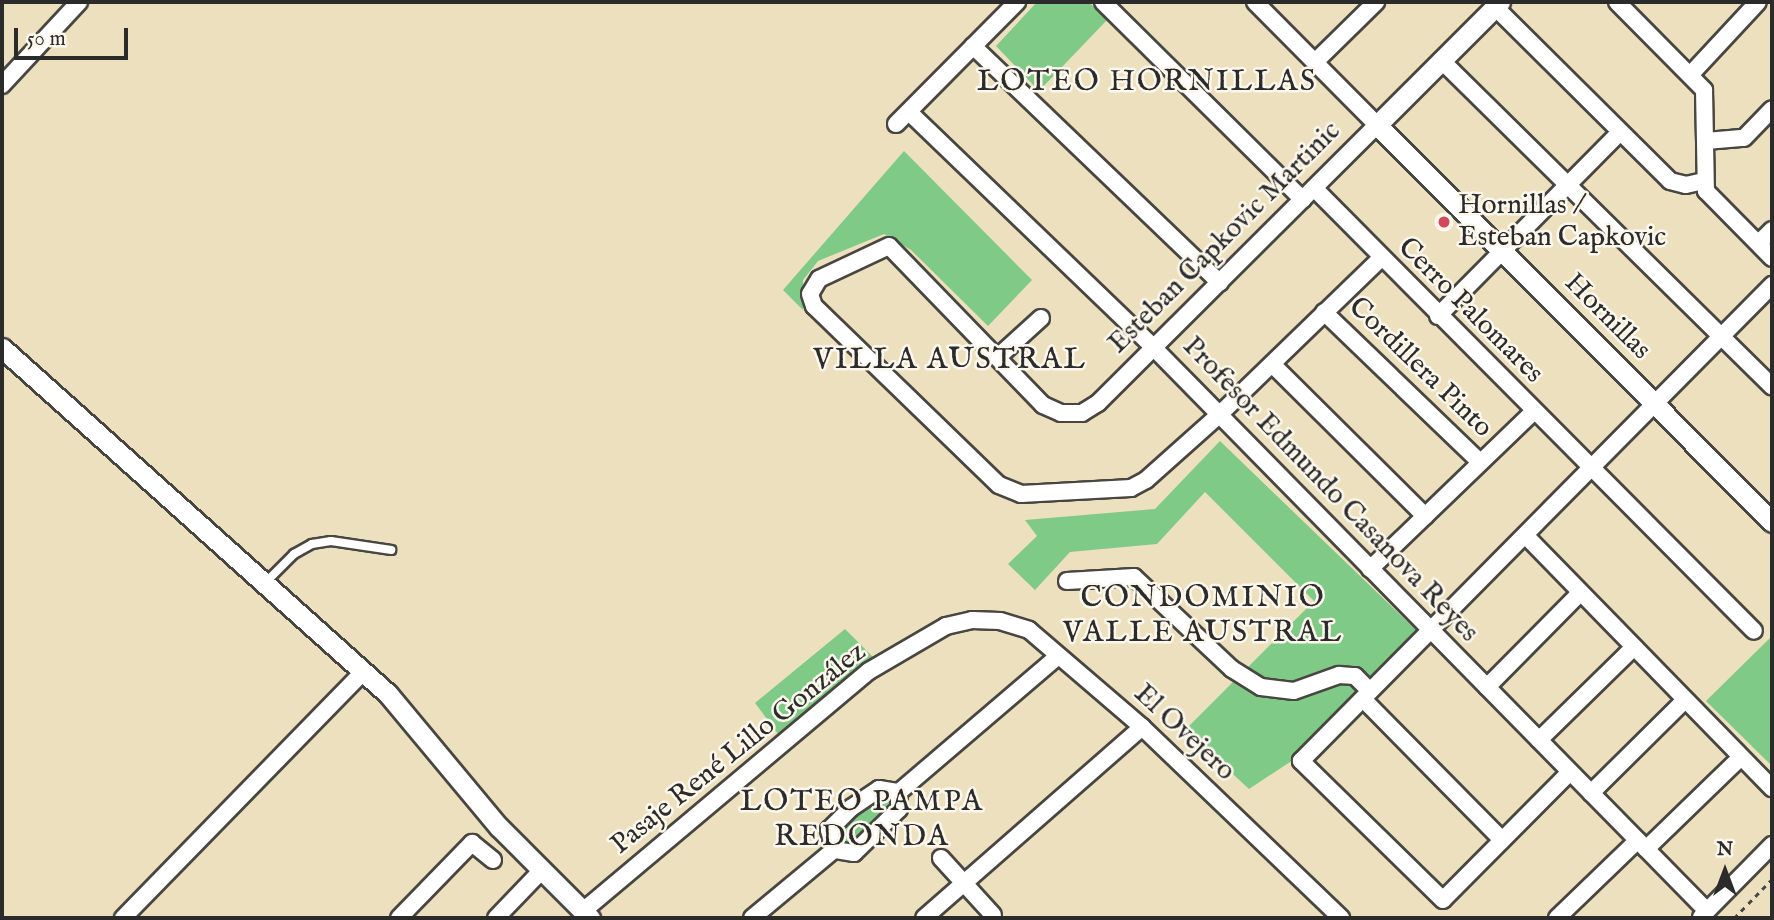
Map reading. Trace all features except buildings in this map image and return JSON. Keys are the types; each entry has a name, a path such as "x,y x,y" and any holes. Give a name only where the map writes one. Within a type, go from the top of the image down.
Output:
{"street":[{"path":"2,85 79,2"},
{"path":"896,124 1017,2"},
{"name":"Cerro Palomares","path":"1103,2 1308,194 1381,258 1755,631"},
{"name":"Hornillas","path":"1255,2 1772,522"},
{"path":"1314,62 1376,2"},
{"path":"1691,74 1758,2"},
{"path":"1497,4 1619,132 1670,181 1686,185 1704,181"},
{"name":"Esteban Capkovic Martinic","path":"1219,415 1146,481 1131,488 1021,494 999,485 814,306 810,294 819,279 889,246 1043,405 1061,413 1082,413 1220,283 1497,4"},
{"path":"1629,6 1691,74 1706,96 1706,191 1772,258"},
{"path":"973,46 1220,283"},
{"path":"1441,60 1772,386"},
{"path":"1706,141 1744,138 1772,109"},
{"name":"Profesor Edmundo Casanova Reyes","path":"909,112 1154,348 1642,844 1703,914"},
{"path":"1438,316 1619,132"},
{"path":"1759,243 1772,230"},
{"path":"1219,415 1381,258"},
{"path":"1570,772 1443,900 1301,761 1772,285"},
{"name":"Cordillera Pinto","path":"1324,312 1480,462"},
{"path":"998,358 1041,318"},
{"path":"2,348 388,694 499,827 587,915"},
{"path":"1272,364 1426,516"},
{"path":"1370,569 1533,412"},
{"path":"1525,535 1772,788"},
{"path":"1067,581 1133,577 1232,669 1261,687 1294,691 1339,676 1355,676 1367,695 1502,840"},
{"path":"1487,687 1580,593"},
{"name":"El Ovejero","path":"972,620 1000,621 1029,630 1142,727 1341,918"},
{"name":"Pasaje René Lillo González","path":"587,915 869,671 946,626 972,620"},
{"path":"1539,740 1634,647"},
{"path":"834,850 829,830 851,808 879,789 899,792 1058,656"},
{"path":"123,918 363,672"},
{"path":"1591,793 1685,700"},
{"path":"924,918 1142,727"},
{"path":"1557,918 1741,757"},
{"path":"752,918 834,850 854,853 861,847 899,809 899,792"},
{"path":"399,918 472,843 493,860"},
{"path":"1703,914 1772,845"},
{"path":"941,858 993,915"},
{"path":"496,918 542,870"}],"lane":[{"path":"265,583 294,554 312,544 331,541 391,550"}],"path":[{"path":"1734,918 1772,879"}],"green space":[{"path":"1037,2 1089,2 1107,20 1039,91 996,46"},
{"path":"904,151 1032,280 988,326 911,250 884,234 818,261 803,280 803,310 783,290"},
{"path":"1220,441 1416,630 1290,762 1249,789 1185,730 1314,601 1205,492 1157,544 1070,552 1035,590 1008,564 1037,536 1025,520 1155,509"},
{"path":"845,629 876,660 784,742 755,703"},
{"path":"1772,636 1772,766 1706,701"},
{"path":"875,795 894,803 852,847 836,841 836,830"}],"place":[{"name":"Hornillas / Esteban Capkovic","path":"1444,222"}],"district":[{"name":"LOTEO HORNILLAS","path":"1147,82"},
{"name":"VILLA AUSTRAL","path":"950,360"},
{"name":"CONDOMINIO VALLE AUSTRAL","path":"1203,615"},
{"name":"LOTEO PAMPA REDONDA","path":"862,819"}]}
